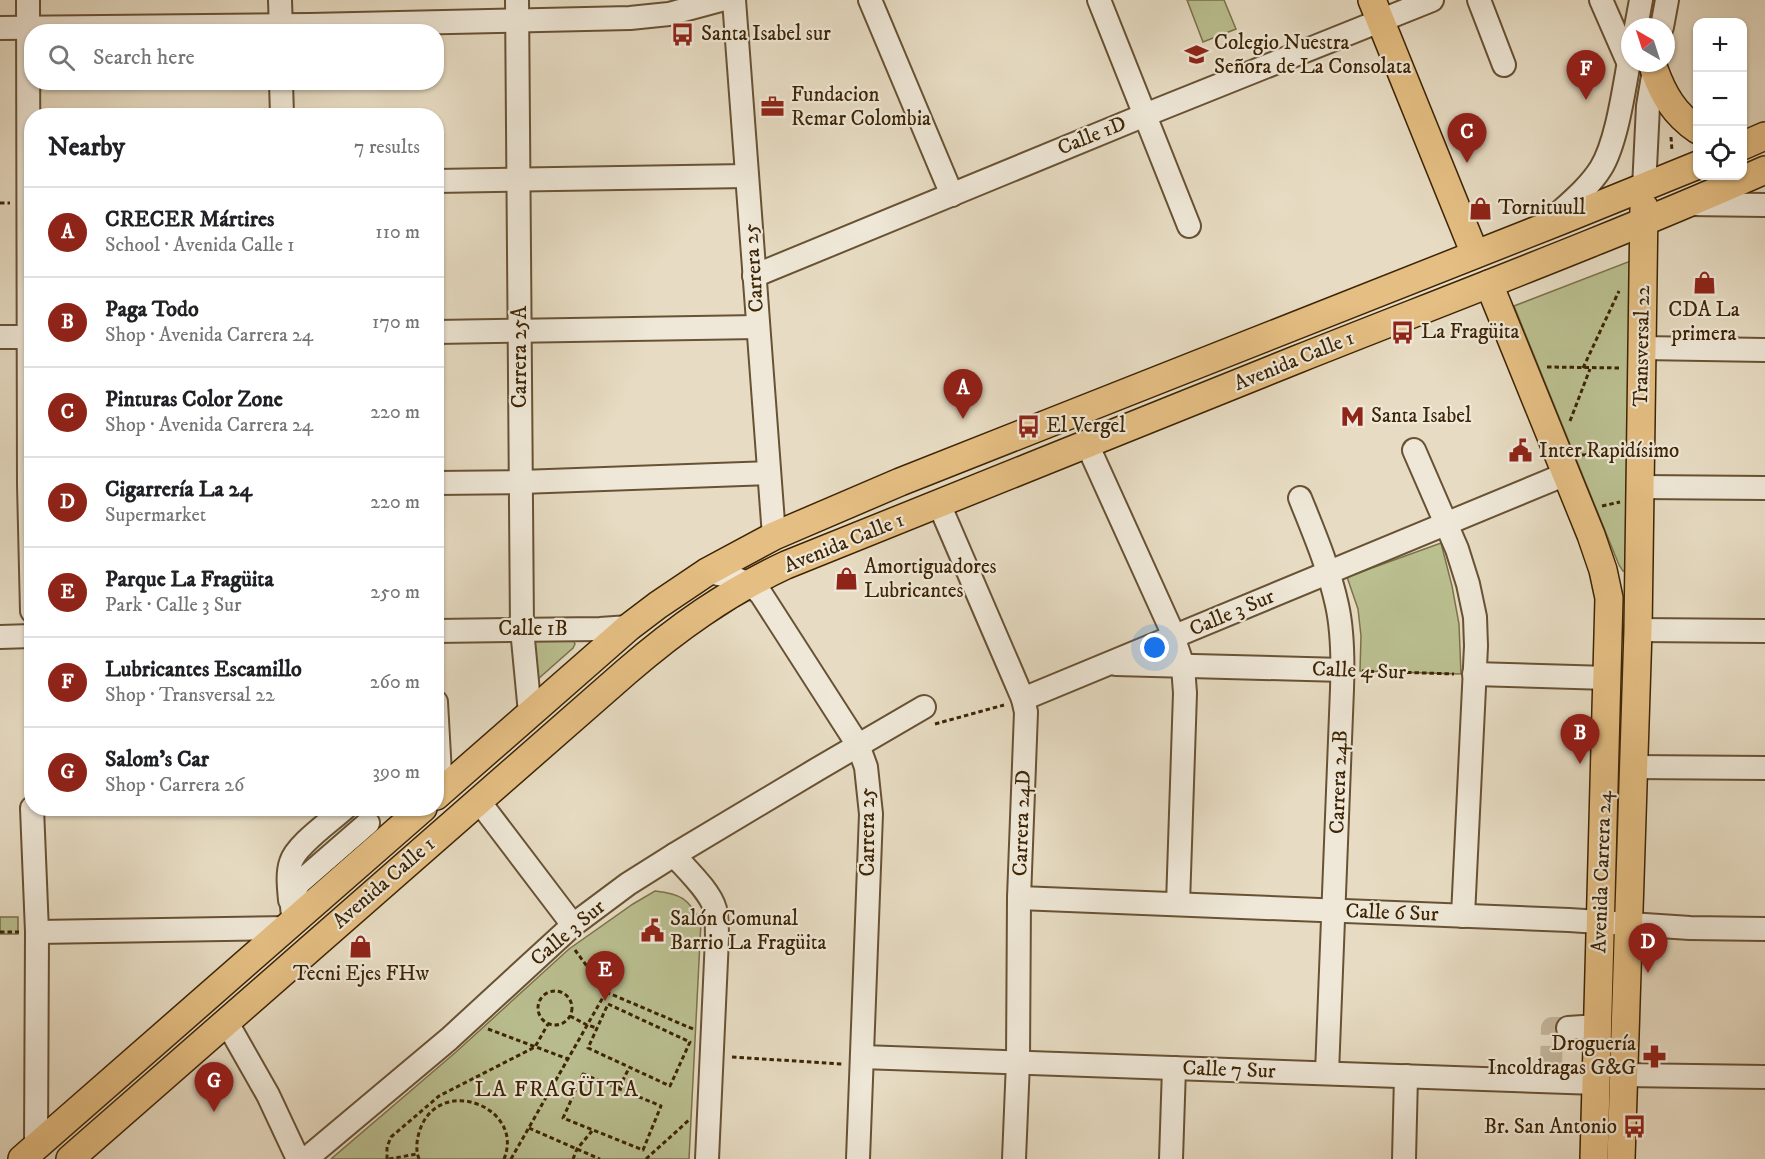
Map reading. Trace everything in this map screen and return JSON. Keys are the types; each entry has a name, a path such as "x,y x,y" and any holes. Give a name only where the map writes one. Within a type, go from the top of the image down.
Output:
{"main road":[{"path":"1376,10 1475,254"},
{"path":"1648,72 1675,111 1693,127"},
{"name":"Avenida Calle 1","path":"444,788 629,627 707,572 774,536 900,482 1644,188 1685,162"},
{"name":"Avenida Calle 1","path":"70,1159 668,636 704,610 748,584 786,565 1299,358 1644,223 1765,170"},
{"name":"Transversal 22","path":"1638,630 1631,494 1642,348 1644,188"},
{"name":"Avenida Carrera 24","path":"1489,284 1574,464 1606,586 1609,612 1601,922 1578,1025 1597,1083 1594,1159"},
{"name":"Avenida Carrera 24","path":"1621,1159 1638,630"},
{"name":"Avenida Calle 1","path":"29,1153 291,919 337,867 370,824 392,816"}],"street":[{"path":"28,0 28,24"},
{"path":"280,0 281,24"},
{"path":"334,24 518,10 630,18 669,14 721,0"},
{"name":"Carrera 25","path":"734,0 774,536"},
{"path":"870,0 952,195"},
{"path":"1099,0 1189,226"},
{"name":"Calle 1D","path":"754,276 1145,115 1376,10 1432,0"},
{"path":"1479,0 1504,65"},
{"path":"1601,0 1621,31"},
{"path":"1638,18 1641,0"},
{"path":"1664,18 1667,0"},
{"name":"Carrera 25A","path":"518,10 522,629 530,713"},
{"path":"0,28 24,28"},
{"path":"1542,228 1597,174 1605,160 1638,72"},
{"name":"Transversal 22","path":"1643,72 1647,118 1644,188"},
{"path":"29,90 29,108"},
{"path":"281,90 282,108"},
{"path":"444,181 747,176"},
{"path":"1688,204 1765,205"},
{"path":"444,332 758,327"},
{"path":"0,337 24,337"},
{"path":"1642,348 1765,350"},
{"path":"1087,444 1174,637 1183,666 1185,693 1178,904"},
{"path":"1414,450 1457,549 1475,617 1463,916"},
{"name":"Calle 3 Sur","path":"1023,699 1445,524 1574,464"},
{"path":"444,483 769,473"},
{"path":"1631,494 1765,488"},
{"name":"Carrera 24B","path":"1300,498 1329,573 1342,638 1343,670 1327,1073"},
{"name":"Carrera 24D","path":"939,504 1023,699 1026,724 1019,898 1018,1062 1014,1159"},
{"name":"Carrera 25","path":"707,572 725,575 753,586 761,594 858,745 867,767 871,814 858,1159"},
{"name":"Calle 1B","path":"444,631 629,627"},
{"path":"1638,630 1765,631"},
{"path":"0,637 24,636"},
{"name":"Calle 4 Sur","path":"1109,664 1343,670"},
{"path":"1474,674 1608,678"},
{"name":"Calle 3 Sur","path":"306,1159 467,1022 568,930 628,885 858,745 930,716"},
{"path":"1634,767 1765,768"},
{"path":"478,801 568,930"},
{"path":"29,1153 37,932 32,816"},
{"path":"37,932 291,919 289,879 293,857 299,848 336,816"},
{"path":"430,816 436,837"},
{"path":"674,855 695,878 714,906 717,938 707,1159"},
{"name":"Calle 6 Sur","path":"1019,898 1334,910 1690,928 1765,929"},
{"path":"226,1022 268,1095 297,1159"},
{"name":"Calle 7 Sur","path":"862,1061 1018,1062 1406,1076 1551,1074 1597,1083"},
{"path":"1171,1159 1174,1068"},
{"path":"1624,1075 1765,1077"},
{"path":"1404,1159 1406,1076"}],"path":[{"path":"1670,132 1685,162"},
{"path":"1583,368 1624,281"},
{"path":"1545,367 1624,368"},
{"path":"1568,427 1590,368"},
{"path":"1574,464 1624,451"},
{"path":"1592,507 1631,494"},
{"name":"Calle 4 Sur","path":"1343,670 1474,674"},
{"path":"930,716 1023,699"},
{"path":"568,930 606,992 712,1046 862,1061"},
{"path":"560,991 569,997 572,1006 570,1016 558,1025 548,1024 540,1017 538,1007 542,998 550,992 560,991"},
{"path":"511,1159 606,992"},
{"path":"608,1004 690,1041 670,1086 588,1048 597,1028 608,1004"},
{"path":"570,1016 597,1028"},
{"path":"467,1022 568,1059"},
{"path":"417,1154 388,1159 387,1147 391,1137 439,1096 535,1047 548,1024"},
{"path":"619,1088 629,1068"},
{"path":"583,1074 661,1106 643,1150 592,1131 563,1118 583,1074"},
{"path":"419,1159 417,1137 424,1120 436,1108 453,1101 471,1101 487,1107 499,1119 506,1136 504,1159"},
{"path":"646,1159 710,1101"},
{"path":"529,1128 600,1159"},
{"path":"573,1159 577,1149 592,1131"}],"green space":[{"path":"1187,0 1224,0 1236,29 1203,42"},
{"path":"1633,260 1626,570 1623,571 1514,306"},
{"path":"1441,543 1459,624 1461,674 1360,671 1361,636 1358,609 1347,577"},
{"path":"536,640 573,640 575,644 538,679 533,642"},
{"path":"655,891 678,896 688,902 701,922 689,1159 331,1159 456,1052 569,949"},
{"path":"0,917 18,917 18,934 0,934"}],"tunnel":[{"path":"1551,1068 1552,1028 1568,1028"}],"place":[{"name":"Santa Isabel sur","path":"683,34"},
{"name":"Colegio Nuestra Señora de La Consolata","path":"1196,55"},
{"name":"Lubricantes Escamillo","path":"1586,100"},
{"name":"Fundacion Remar Colombia","path":"773,107"},
{"name":"Pinturas Color Zone","path":"1467,163"},
{"name":"Tornituull","path":"1480,208"},
{"name":"CDA La primera","path":"1704,282"},
{"name":"La Fragüita","path":"1403,332"},
{"name":"Santa Isabel","path":"1353,416"},
{"name":"CRECER Mártires","path":"963,419"},
{"name":"El Vergel","path":"1028,426"},
{"name":"Inter Rapidísimo","path":"1521,451"},
{"name":"Amortiguadores Lubricantes","path":"846,579"},
{"name":"Paga Todo","path":"1580,764"},
{"name":"Salón Comunal Barrio La Fragüita","path":"652,931"},
{"name":"Tecni Ejes FHw","path":"361,946"},
{"name":"Cigarrería La 24","path":"1648,973"},
{"name":"Parque La Fragüita","path":"605,1001"},
{"name":"Droguería Incoldragas G&G","path":"1654,1056"},
{"name":"Salom's Car","path":"214,1112"},
{"name":"Br. San Antonio","path":"1635,1127"}],"district":[{"name":"LA FRAGÜITA","path":"557,1089"}]}
